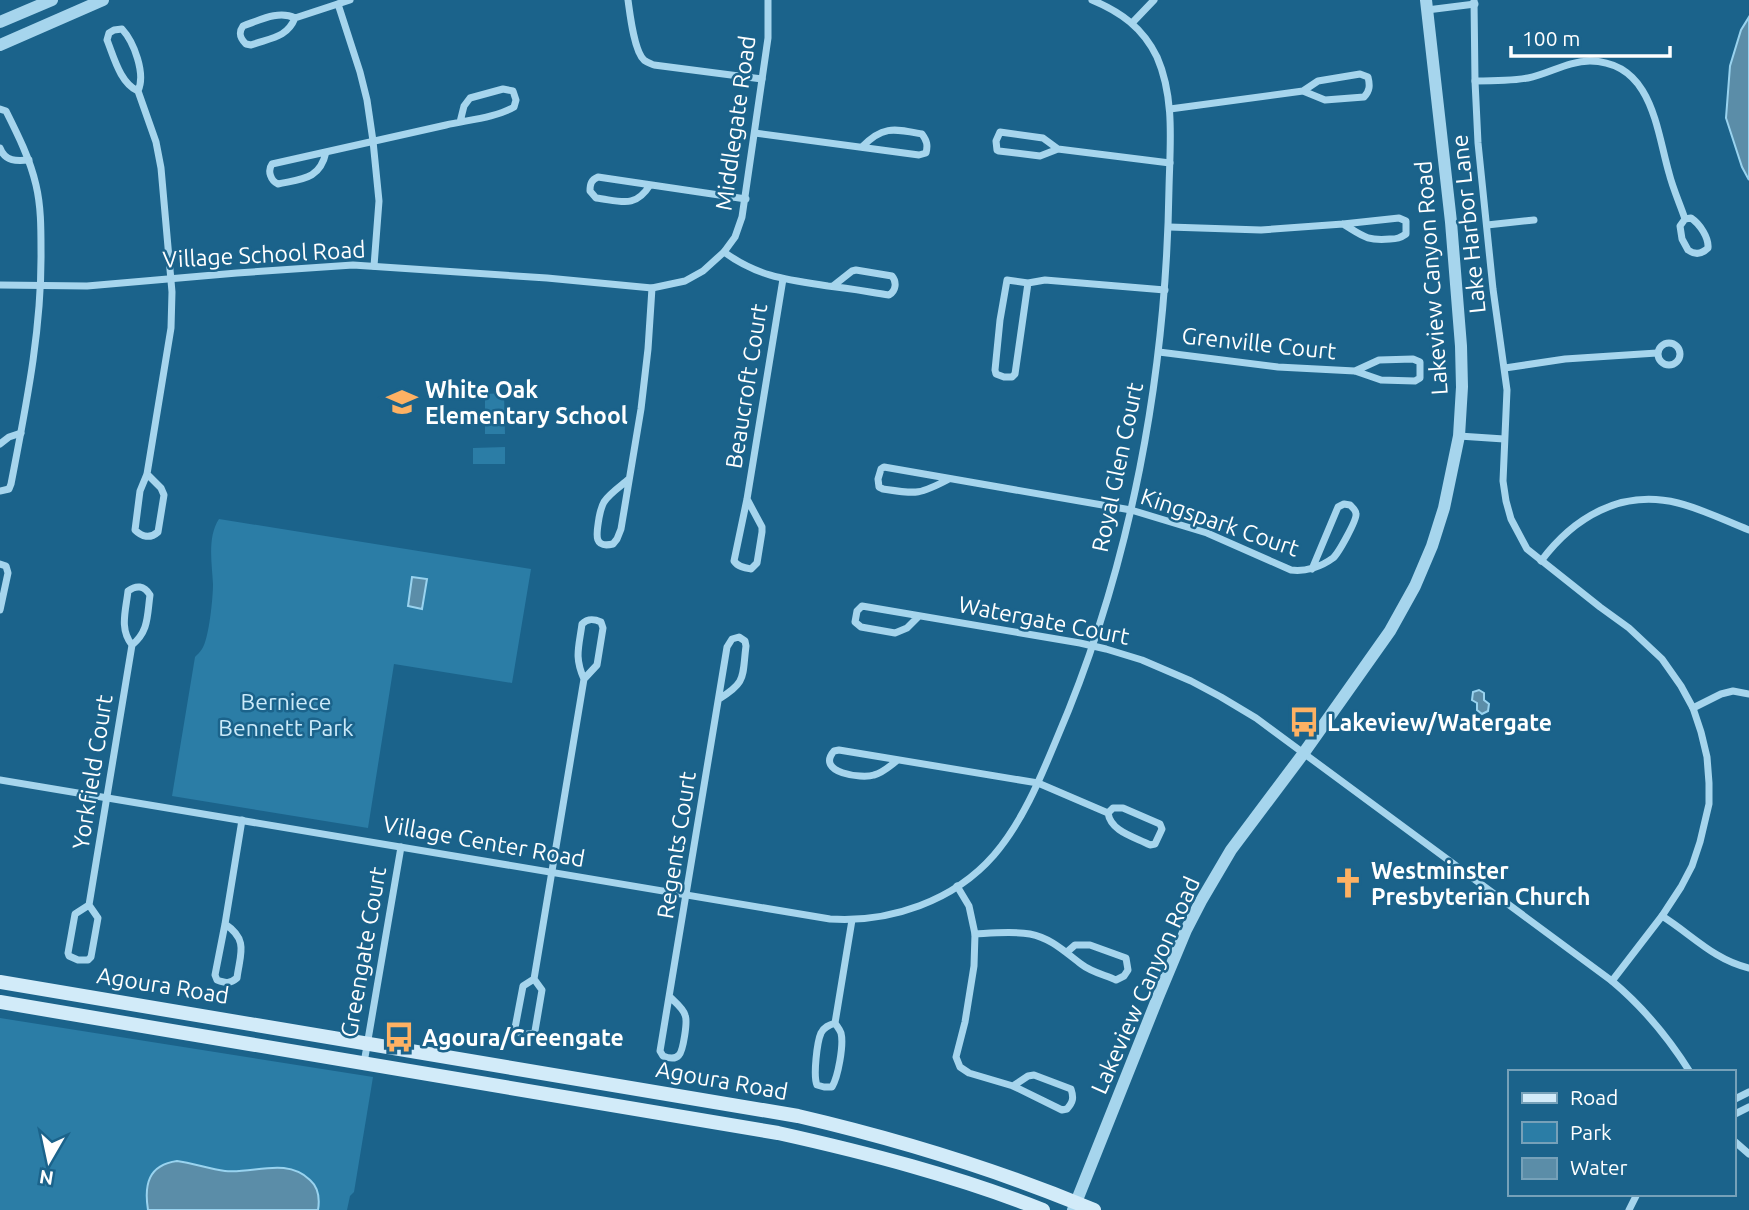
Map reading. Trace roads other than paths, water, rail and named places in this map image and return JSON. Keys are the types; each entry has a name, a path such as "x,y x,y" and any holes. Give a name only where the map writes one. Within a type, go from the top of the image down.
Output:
{"main road":[{"name":"Agoura Road","path":"0,982 367,1042 808,1119 928,1150 1025,1182 1074,1206 1094,1210"},
{"name":"Agoura Road","path":"0,1002 778,1133 951,1177 1043,1210"}],"street":[{"path":"0,22 52,0"},
{"path":"0,45 103,0"},
{"path":"295,18 285,33 251,45 240,38 243,26 277,15 287,14 295,18 350,0"},
{"path":"628,0 639,54 645,61 654,65 762,79"},
{"name":"Middlegate Road","path":"614,284 652,288 685,281 704,271 735,237 746,199 768,38 768,0"},
{"path":"1092,0 1116,10 1132,22 1154,0"},
{"name":"Lake Harbor Lane","path":"1427,5 1474,2 1478,143 1507,413 1503,481 1506,501 1527,548 1629,628 1662,659 1693,708 1707,757 1709,804 1692,866 1662,916 1612,981"},
{"path":"338,4 367,100 373,142 379,201 374,266"},
{"name":"Lakeview Canyon Road","path":"1074,1206 1196,911 1231,850 1390,631 1415,586 1444,509 1460,436 1461,346 1451,222 1427,5"},
{"name":"Royal Glen Court","path":"957,886 992,857 1009,836 1038,783 1069,710 1111,586 1131,510 1149,422 1169,227 1170,109 1157,58 1146,37 1132,22"},
{"path":"138,91 131,88 123,78 107,40 109,33 114,30 122,29 128,35 142,72 138,91 156,142 161,167 171,278 171,328 135,530 139,535 153,537 158,532 164,495 147,474"},
{"path":"1475,81 1529,78 1590,61 1625,72 1640,85 1653,111 1670,177 1685,219"},
{"path":"1170,109 1303,91 1318,81 1360,74 1368,77 1370,83 1364,97 1325,100 1303,91"},
{"path":"326,152 319,170 311,176 278,184 270,177 272,164 326,152 373,142 506,112 513,107 516,100 513,91 503,89 470,98 464,106 460,122"},
{"path":"0,109 6,111 29,160 37,188 41,216 42,286 36,345 11,484 9,489 0,492"},
{"path":"755,132 919,155 926,153 928,147 922,134 894,129 870,138 862,147"},
{"path":"1058,149 1043,138 1000,132 996,141 999,151 1040,156 1058,149 1170,163"},
{"path":"0,148 2,154 13,161 29,160"},
{"path":"650,185 644,195 631,202 596,198 590,191 590,184 598,177 746,199"},
{"path":"1169,227 1261,230 1399,218 1406,221 1407,228 1406,234 1400,238 1375,240 1365,238 1343,224"},
{"path":"1692,218 1696,221 1708,240 1708,248 1704,252 1698,254 1688,250 1682,239 1680,226 1685,219 1692,218"},
{"path":"1487,225 1534,220"},
{"path":"724,251 746,267 783,279 889,295 893,293 895,279 892,276 856,270 833,286"},
{"name":"Village School Road","path":"0,285 87,286 327,266 374,266 614,284"},
{"name":"Beaucroft Court","path":"747,499 762,527 757,563 751,569 734,561 747,499 783,279"},
{"path":"1028,283 1015,374 1012,377 1004,377 996,374 995,370 1007,280 1028,283 1045,280 1164,290"},
{"path":"629,479 602,505 596,536 603,544 614,544 621,529 641,409 652,288"},
{"name":"Grenville Court","path":"1158,352 1278,366 1355,371 1381,380 1415,381 1420,378 1421,370 1420,362 1413,359 1379,360 1355,371"},
{"path":"1504,368 1565,359 1657,354"},
{"path":"0,444 21,433"},
{"path":"1460,436 1504,439"},
{"name":"Kingspark Court","path":"949,479 926,492 912,493 883,489 879,487 878,479 884,467 1131,510 1207,533 1291,570 1301,571 1312,569 1336,555 1356,517 1355,509 1350,505 1338,507 1312,569"},
{"path":"1541,561 1551,548 1580,523 1603,509 1631,500 1679,503 1749,530"},
{"path":"0,564 6,566 8,573 0,610"},
{"name":"Yorkfield Court","path":"89,905 75,914 68,953 78,960 88,960 91,957 98,918 89,905 132,645 145,631 150,595 146,589 139,586 128,591 124,631 132,645"},
{"name":"Watergate Court","path":"919,616 907,628 895,633 862,627 855,622 857,611 862,606 1092,646 1142,660 1222,697 1256,719 1612,981 1633,999 1662,1031 1689,1070"},
{"path":"534,979 523,986 515,1028 523,1034 535,1031 542,990 534,979 551,872 584,679 597,664 603,628 601,622 595,619 586,620 582,624 577,660 584,679"},
{"name":"Regents Court","path":"670,997 682,1009 687,1023 681,1054 670,1058 663,1056 660,1051 727,647 732,639 739,638 745,641 746,646 741,680 736,689 719,699"},
{"path":"1693,708 1733,691 1749,694"},
{"path":"898,760 873,776 864,776 837,771 829,759 834,751 839,750 1038,783 1108,813"},
{"name":"Village Center Road","path":"0,780 830,919 852,920 888,915 925,904 957,886"},
{"path":"1113,808 1123,808 1160,824 1162,829 1159,838 1153,845 1129,835 1112,824 1108,813 1113,808"},
{"path":"225,924 239,937 242,945 237,978 233,982 225,983 217,980 215,975 242,820"},
{"name":"Greengate Court","path":"364,1063 401,847"},
{"path":"957,886 969,906 975,934 974,966 956,1057 960,1066 969,1073 1013,1086 1062,1110 1068,1109 1072,1103 1071,1090 1034,1075 1013,1086"},
{"path":"1662,916 1713,954 1735,965 1749,968"},
{"path":"835,1023 827,1026 821,1034 814,1077 817,1085 824,1087 832,1087 836,1080 842,1040 835,1023 852,920"},
{"path":"975,934 1029,934 1047,940 1083,966 1116,980 1128,970 1126,958 1090,944 1075,945 1067,952"},
{"path":"1735,1142 1749,1154"},
{"path":"1630,1208 1639,1210"}],"water":[{"path":"1749,17 1749,180 1726,118 1730,66 1741,30"},
{"path":"412,577 427,579 422,609 408,606"},
{"path":"1479,690 1484,693 1484,700 1489,704 1488,711 1482,714 1477,710 1477,703 1472,700 1473,692"},
{"path":"177,1161 225,1171 291,1169 301,1173 315,1186 319,1197 318,1210 148,1210 147,1192 150,1178 160,1167"}],"place":[{"name":"White Oak Elementary School","path":"402,402"},
{"name":"Lakeview/Watergate","path":"1304,722"},
{"name":"Westminster Presbyterian Church","path":"1348,883"},
{"name":"Agoura/Greengate","path":"399,1037"}],"park label":[{"name":"Berniece Bennett Park","path":"286,714"}]}
